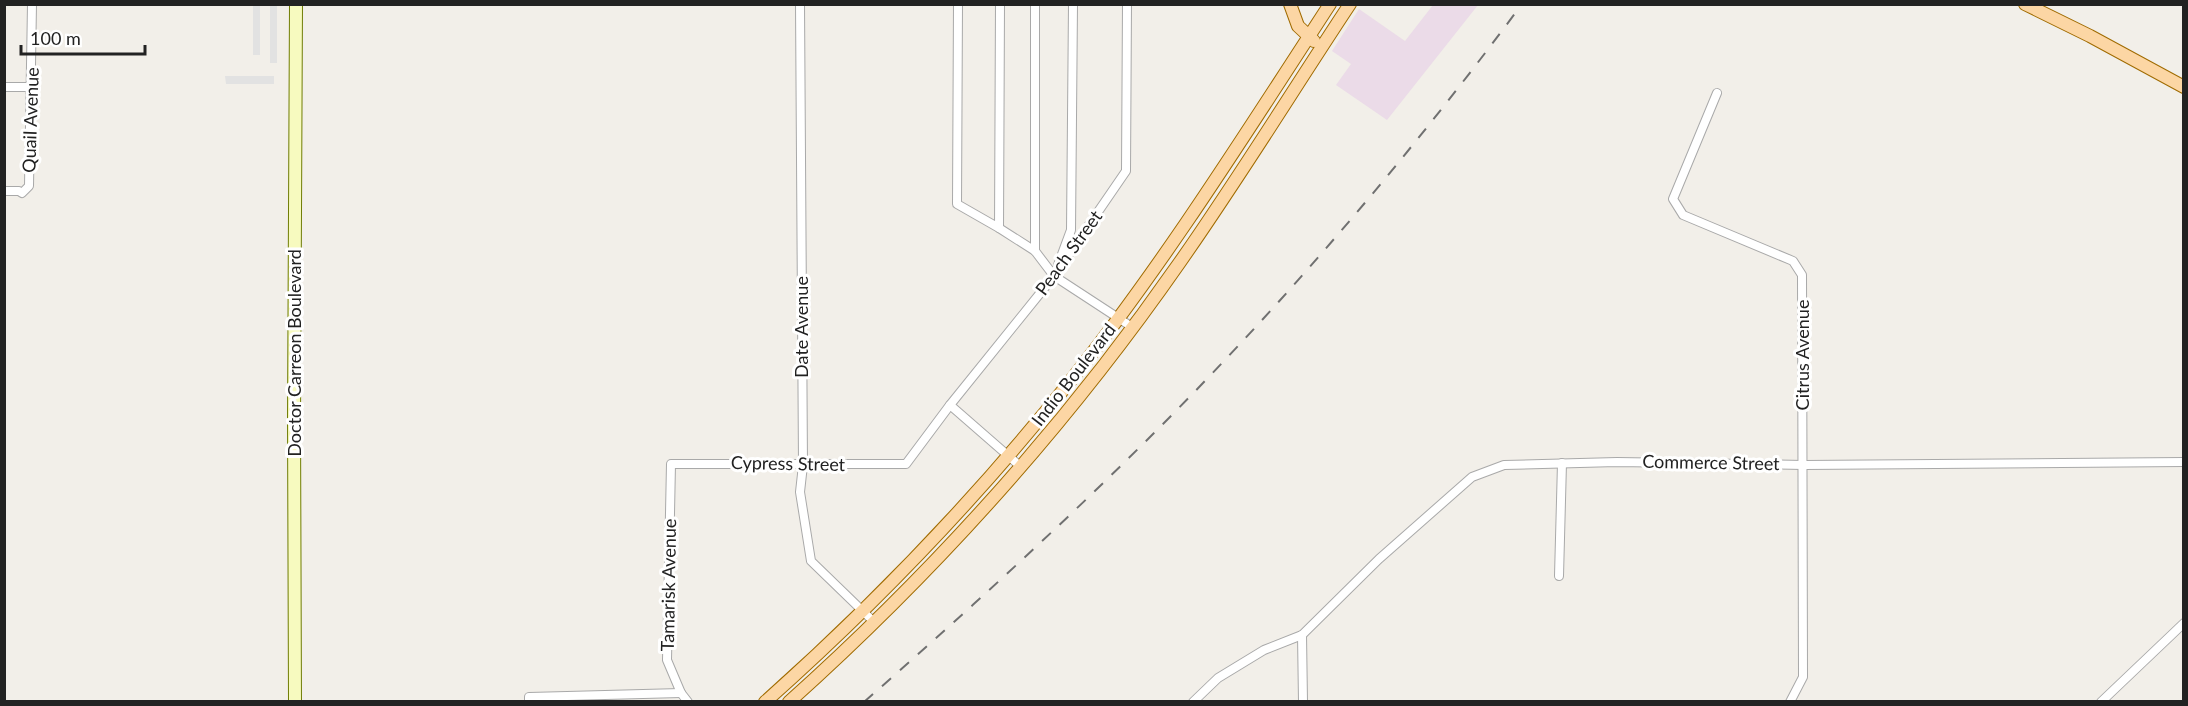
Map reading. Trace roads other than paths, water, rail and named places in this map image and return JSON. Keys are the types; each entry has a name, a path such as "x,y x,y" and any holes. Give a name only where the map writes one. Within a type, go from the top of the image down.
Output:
{"main road":[{"name":"Doctor Carreon Boulevard","path":"295,702 296,4"},
{"path":"1290,4 1296,22 1321,48"},
{"name":"Indio Boulevard","path":"765,702 862,611 936,536 1008,456 1069,383 1170,246 1330,4"},
{"name":"Indio Boulevard","path":"789,702 874,622 956,539 1056,424 1180,262 1350,4"},
{"path":"2025,4 2184,87"}],"street":[{"name":"Quail Avenue","path":"4,191 22,193 29,186 33,87 33,4"},
{"name":"Date Avenue","path":"800,4 803,465 800,492 811,561 874,622"},
{"path":"958,4 957,204 1035,251 1054,276 1132,327"},
{"path":"999,228 1000,4"},
{"path":"1035,4 1035,251"},
{"path":"1054,276 1071,230 1073,4"},
{"name":"Peach Street","path":"906,464 950,405 1054,276 1126,171 1127,4"},
{"path":"4,87 33,87"},
{"name":"Citrus Avenue","path":"1717,93 1673,199 1683,215 1793,261 1802,275 1803,677 1790,702"},
{"path":"950,405 1020,466"},
{"path":"1559,576 1562,462"},
{"name":"Commerce Street","path":"1302,635 1378,559 1472,477 1504,465 1562,462 1804,465 2184,462"},
{"name":"Cypress Street","path":"671,464 906,464"},
{"name":"Tamarisk Avenue","path":"671,464 667,660 681,693 688,702"},
{"path":"2101,702 2184,623"},
{"path":"1193,702 1218,678 1264,650 1302,635 1303,702"},
{"path":"529,699 681,693"}],"railway":[{"path":"864,702 1047,536 1119,468 1203,383 1346,225 1436,116 1522,4"}]}
